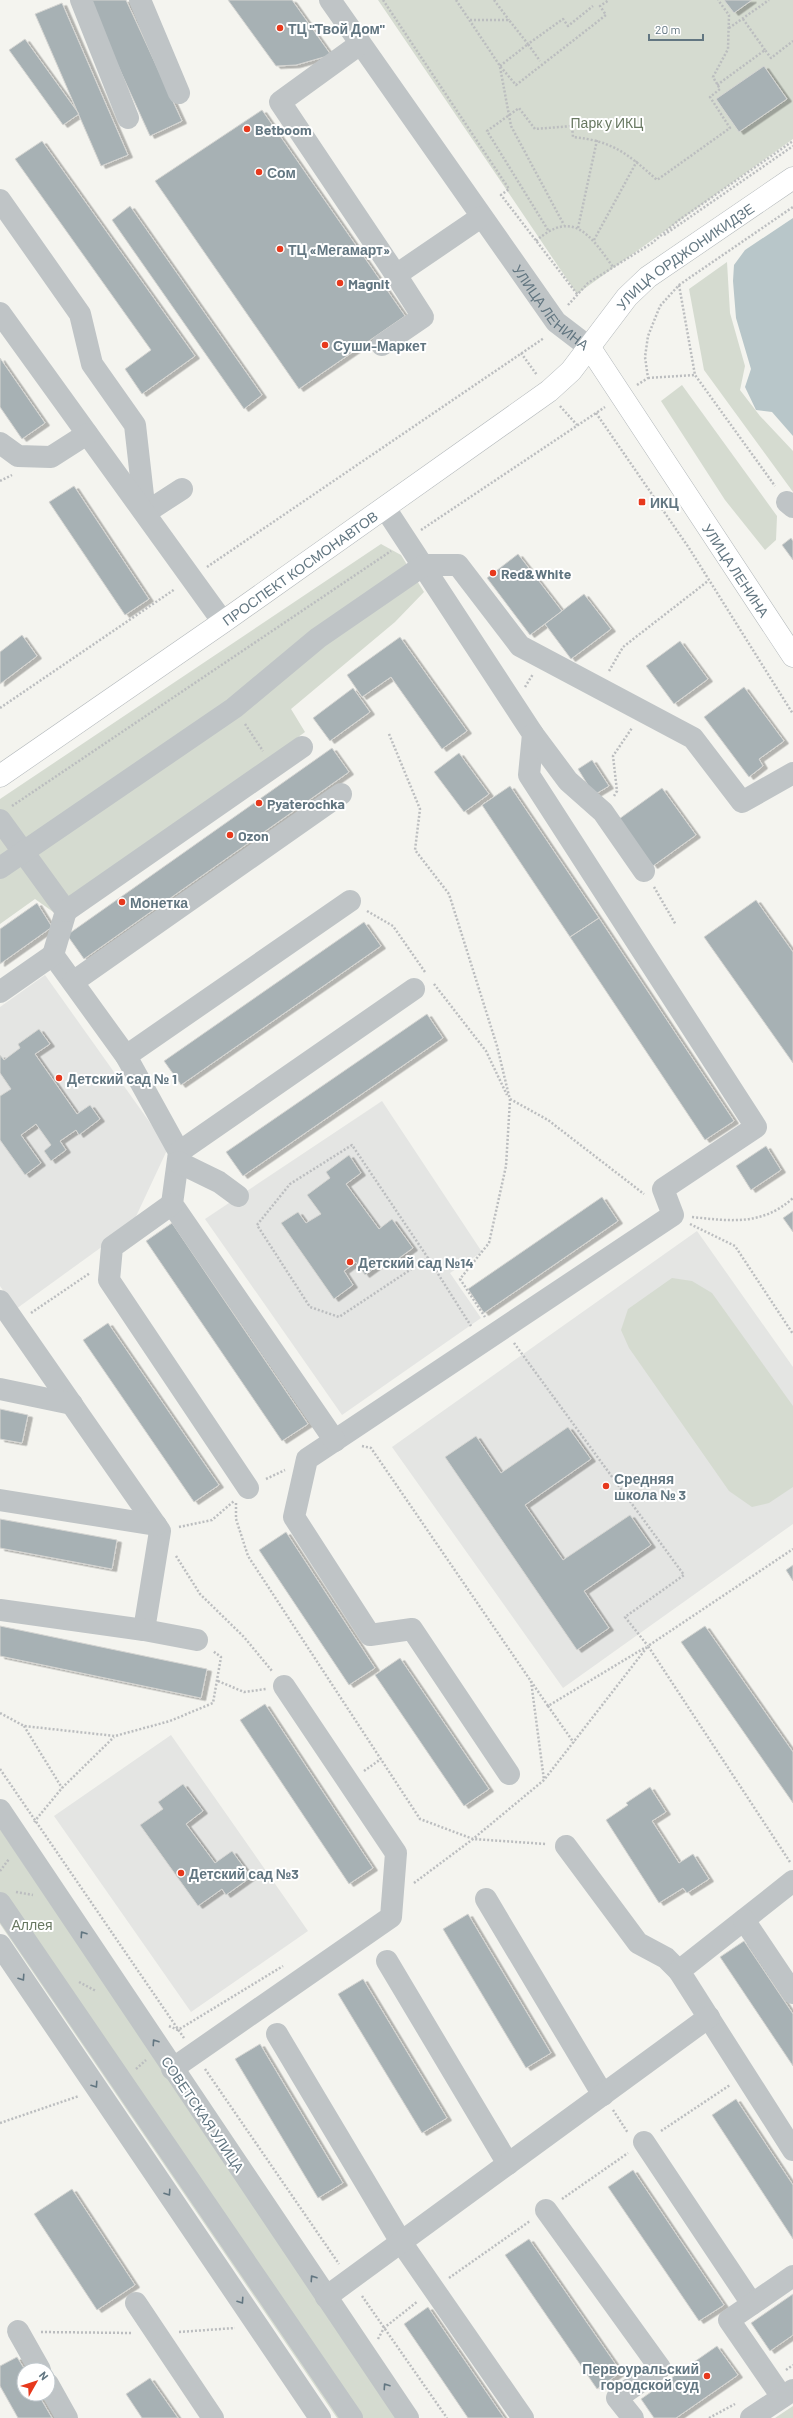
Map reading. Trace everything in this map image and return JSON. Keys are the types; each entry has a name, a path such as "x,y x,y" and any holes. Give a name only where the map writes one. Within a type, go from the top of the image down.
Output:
{"main road":[{"name":"УЛИЦА ОРДЖОНИКИДЗЕ","path":"590,348 627,296 671,261 793,178"},
{"name":"УЛИЦА ЛЕНИНА","path":"590,348 793,656"},
{"name":"ПРОСПЕКТ КОСМОНАВТОВ","path":"0,776 223,622 549,391 571,371 590,348"}],"street":[{"path":"81,0 128,118"},
{"path":"140,0 179,93"},
{"name":"УЛИЦА ЛЕНИНА","path":"330,0 556,322 590,348"},
{"path":"360,44 280,102 424,317 382,345"},
{"path":"0,200 80,314 92,364 135,424 145,513"},
{"path":"396,275 481,217"},
{"path":"0,314 223,622"},
{"path":"0,444 18,456 51,457 87,434"},
{"path":"145,513 182,489"},
{"path":"385,508 424,565 533,734 568,781 603,812 644,871"},
{"path":"0,868 234,708 318,638 424,565 458,565 520,646 693,738 742,802 793,773"},
{"path":"509,1774 412,1629 370,1635 294,1517 307,1459 673,1216 663,1189 756,1127 529,775 533,734"},
{"path":"0,992 53,955 66,911 302,747"},
{"path":"73,982 341,794"},
{"path":"3,815 23,852 66,911"},
{"path":"126,1056 350,901"},
{"path":"53,955 126,1056 178,1157 219,1182 238,1196"},
{"path":"335,1441 172,1204 178,1157 423,981"},
{"path":"172,1204 112,1247 109,1280 248,1488"},
{"path":"0,1300 158,1528 144,1630"},
{"path":"0,1389 72,1404"},
{"path":"0,1500 158,1528"},
{"path":"0,1610 144,1630 198,1640"},
{"path":"172,2068 391,1917 396,1853 284,1686"},
{"name":"СОВЕТСКАЯ УЛИЦА","path":"0,1810 408,2418"},
{"path":"566,1846 638,1943 666,1958 679,1971 793,2150"},
{"path":"679,1971 793,1881"},
{"path":"486,1899 603,2095"},
{"path":"0,1903 352,2418"},
{"path":"744,1920 793,1993"},
{"path":"0,1946 320,2418"},
{"path":"387,1961 508,2164"},
{"path":"326,2297 709,2017"},
{"path":"278,2034 401,2242 524,2418"},
{"path":"640,2144 752,2304"},
{"path":"546,2210 660,2368 617,2398 633,2418"},
{"path":"752,2418 788,2393 729,2320 793,2276"},
{"path":"136,2303 213,2418"},
{"path":"18,2331 35,2362"},
{"path":"56,2398 67,2418"}],"path":[{"path":"383,0 509,189 500,195 577,294"},
{"path":"456,0 500,66 516,85 606,15 600,6 609,0"},
{"path":"494,0 540,62"},
{"path":"548,230 487,131 518,108 535,128 572,126 573,137 597,140 620,150 637,162 657,180 730,128 710,97 720,89 713,77 728,49 729,15 718,0"},
{"path":"729,28 769,0"},
{"path":"500,66 563,19 568,26 593,6"},
{"path":"743,19 771,58 793,41"},
{"path":"469,20 509,20"},
{"path":"717,85 765,50"},
{"path":"500,66 511,126 564,225"},
{"path":"578,228 597,140"},
{"path":"652,243 679,220 793,141"},
{"path":"0,708 544,338 577,294 588,283 652,243 793,146"},
{"path":"594,240 637,162"},
{"path":"648,378 646,357 648,336 660,306 679,285 793,207"},
{"path":"536,241 548,230 564,225 578,228 594,240 613,267"},
{"path":"679,285 695,375 790,504"},
{"path":"3,815 648,378 695,375"},
{"path":"596,412 689,548 708,581 793,714"},
{"path":"599,688 623,647 708,581"},
{"path":"603,812 617,791 613,756 628,733"},
{"path":"389,734 420,809 415,850 449,894 498,1046 510,1100 506,1166 489,1243 460,1279 489,1322 504,1329 684,1575 625,1617 648,1646 793,1868"},
{"path":"255,738 266,756"},
{"path":"644,871 676,925"},
{"path":"350,901 393,926 423,981 486,1051 510,1100 548,1120 648,1196"},
{"path":"428,1258 340,1317 310,1307 257,1225 290,1184 352,1145 428,1258 473,1328"},
{"path":"673,1216 741,1222 780,1210 793,1198"},
{"path":"673,1216 735,1246 793,1334"},
{"path":"17,1323 94,1270"},
{"path":"335,1441 371,1448 574,1743"},
{"path":"248,1488 307,1459"},
{"path":"284,1686 244,1638 200,1594 158,1528 212,1520 236,1499 236,1518 248,1556 420,1819 473,1839 566,1846"},
{"path":"548,1706 648,1646 793,1549"},
{"path":"0,1713 24,1726 115,1736 170,1720 213,1703 221,1657 198,1640"},
{"path":"217,1681 244,1692 284,1686"},
{"path":"531,1681 544,1780"},
{"path":"24,1726 62,1788"},
{"path":"35,1821 62,1788 115,1736"},
{"path":"0,1769 178,2030 447,2418"},
{"path":"178,2030 286,1964"},
{"path":"77,1981 97,1991"},
{"path":"165,2024 178,2030"},
{"path":"367,2358 384,2328 433,2288 640,2144 745,2075"},
{"path":"603,2095 640,2144"}],"shaded area":[{"path":"793,218 793,436 772,412 756,410 745,387 751,369 736,318 733,281 734,265 745,250"},
{"name":"Детский сад № 1","path":"45,975 168,1148 132,1225 16,1309 0,1286 0,1007"},
{"name":"Детский сад №14","path":"382,1101 482,1252 450,1273 481,1318 342,1415 205,1219"},
{"name":"Средняя школа № 3","path":"697,1231 793,1367 793,1524 563,1688 392,1447"},
{"name":"Детский сад №3","path":"171,1735 308,1931 191,2012 54,1816"}],"green space":[{"name":"Парк у ИКЦ","path":"378,0 793,0 793,139 577,294"},
{"path":"727,262 730,313 745,366 740,390 760,416 793,451 793,492 704,370 689,289"},
{"path":"682,385 777,516 776,540 765,550 725,500 661,401"},
{"path":"381,544 401,555 424,592 395,622 291,709 305,732 56,914 35,899 0,924 0,799"},
{"path":"672,1278 692,1281 712,1293 793,1406 793,1487 769,1503 752,1507 729,1491 629,1348 621,1330 628,1309"},
{"name":"Аллея","path":"0,1829 399,2418 337,2418 0,1924"},
{"path":"793,2406 793,2418 775,2418"}],"building":[{"path":"92,0 126,0 182,121 150,136 89,2"},
{"name":"ТЦ \"Твой Дом\"","path":"228,0 292,0 331,55 296,65 276,66"},
{"path":"724,0 752,0 734,13"},
{"path":"62,3 128,155 101,166 35,14"},
{"path":"25,39 79,114 63,125 9,50"},
{"path":"764,66 787,99 739,132 716,99"},
{"name":"ТЦ «Мегамарт»","path":"262,110 405,316 299,389 155,181"},
{"path":"42,141 195,356 142,394 125,369 151,350 15,159"},
{"path":"130,206 262,395 244,409 112,220"},
{"path":"0,358 45,423 22,439 0,407"},
{"path":"74,486 149,599 125,615 49,502"},
{"path":"791,538 793,541 793,560 782,545"},
{"path":"518,554 562,611 530,635 487,578"},
{"path":"584,594 611,629 571,659 545,624"},
{"path":"22,635 37,656 0,684 0,652"},
{"path":"400,637 467,731 442,749 391,677 362,697 347,675"},
{"path":"680,641 708,679 674,704 646,666"},
{"path":"744,687 784,741 759,759 763,766 749,777 704,717"},
{"path":"353,688 370,712 330,741 313,718"},
{"path":"332,748 349,772 84,959 67,935"},
{"path":"459,753 489,794 464,812 434,772"},
{"path":"592,760 609,786 594,795 578,769"},
{"path":"510,786 599,918 570,937 482,805"},
{"path":"662,788 696,835 653,866 619,819"},
{"path":"756,900 793,952 793,1063 704,937"},
{"path":"37,903 52,927 0,964 0,929"},
{"path":"599,918 734,1121 705,1140 570,937"},
{"path":"364,922 381,946 181,1085 164,1061"},
{"path":"427,1014 443,1038 243,1176 226,1152"},
{"path":"39,1029 50,1044 35,1054 77,1114 90,1105 100,1119 79,1135 76,1130 60,1141 66,1150 51,1161 44,1151 51,1145 36,1124 21,1135 41,1163 25,1175 0,1140 0,1096 11,1089 0,1073 0,1055 4,1060 20,1048 18,1044"},
{"path":"766,1146 781,1170 751,1190 736,1166"},
{"path":"349,1155 361,1173 346,1184 379,1229 392,1219 413,1248 388,1266 384,1261 365,1275 356,1262 344,1271 353,1285 334,1299 281,1223 298,1212 306,1223 321,1214 307,1195 330,1178 326,1172"},
{"path":"602,1197 618,1221 484,1313 468,1289"},
{"path":"793,1211 793,1232 783,1218"},
{"path":"172,1223 308,1424 282,1441 146,1241"},
{"path":"108,1323 219,1485 194,1502 83,1340"},
{"path":"0,1409 28,1415 22,1443 0,1439"},
{"path":"568,1427 591,1459 525,1505 563,1560 630,1515 651,1545 584,1591 609,1628 577,1650 445,1457 476,1436 501,1473"},
{"path":"0,1519 117,1540 112,1569 0,1548"},
{"path":"286,1532 375,1668 349,1685 259,1550"},
{"path":"793,1565 793,1581 786,1570"},
{"path":"0,1626 207,1669 201,1698 0,1656"},
{"path":"705,1626 793,1752 793,1803 681,1642"},
{"path":"400,1658 489,1789 464,1806 375,1675"},
{"path":"265,1704 373,1868 349,1884 240,1720"},
{"path":"183,1784 203,1811 186,1824 215,1863 232,1851 251,1877 226,1895 222,1889 198,1906 140,1825 163,1809 158,1802"},
{"path":"650,1787 666,1812 652,1821 679,1863 693,1854 709,1879 687,1893 683,1888 659,1903 606,1820 628,1805 626,1803"},
{"path":"468,1914 551,2053 526,2068 443,1929"},
{"path":"744,1941 793,2014 793,2066 720,1957"},
{"path":"363,1979 447,2118 422,2133 338,1994"},
{"path":"260,2044 343,2183 318,2198 235,2059"},
{"path":"736,2099 793,2185 793,2239 712,2115"},
{"path":"633,2170 724,2305 699,2321 608,2187"},
{"path":"72,2189 135,2285 97,2310 34,2214"},
{"path":"529,2239 621,2372 597,2389 505,2255"},
{"path":"793,2294 793,2335 770,2351 751,2323"},
{"path":"428,2307 504,2418 468,2418 404,2324"},
{"path":"717,2346 738,2375 676,2418 654,2418 641,2399"},
{"path":"17,2357 20,2362 16,2362 16,2402 43,2402 52,2418 18,2418 0,2386 0,2366"},
{"path":"150,2378 178,2418 142,2418 126,2394"}],"place":[{"name":"ТЦ \"Твой Дом\"","path":"280,28"},
{"name":"Betboom","path":"247,129"},
{"name":"Сом","path":"259,172"},
{"name":"ТЦ «Мегамарт»","path":"280,249"},
{"name":"Magnit","path":"340,283"},
{"name":"Суши-Маркет","path":"325,345"},
{"name":"ИКЦ","path":"642,502"},
{"name":"Red&White","path":"493,573"},
{"name":"Pyaterochka","path":"259,803"},
{"name":"Ozon","path":"230,835"},
{"name":"Монетка","path":"122,902"},
{"name":"Детский сад № 1","path":"59,1078"},
{"name":"Детский сад №14","path":"350,1262"},
{"name":"Средняя школа № 3","path":"606,1486"},
{"name":"Детский сад №3","path":"181,1873"},
{"name":"Первоуральский городской суд","path":"707,2376"}]}
